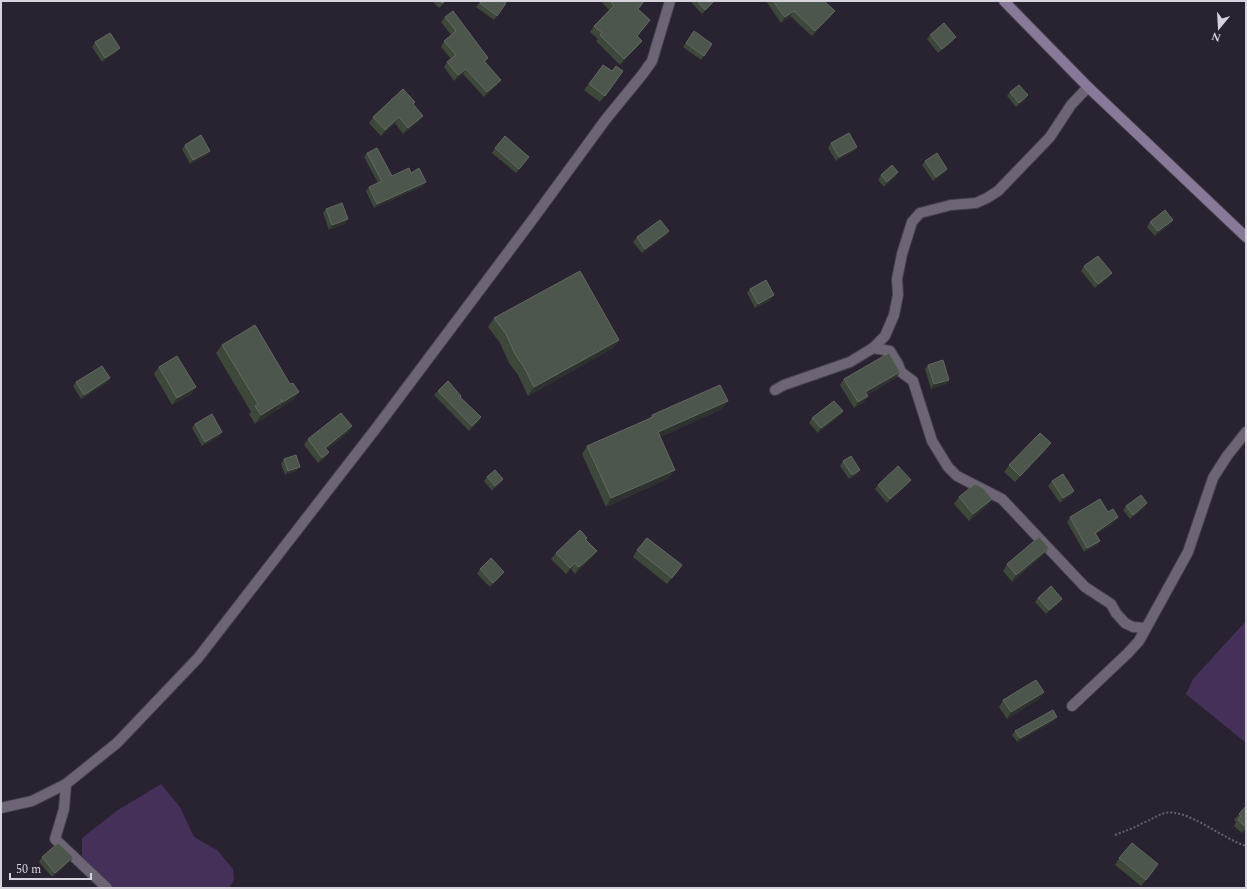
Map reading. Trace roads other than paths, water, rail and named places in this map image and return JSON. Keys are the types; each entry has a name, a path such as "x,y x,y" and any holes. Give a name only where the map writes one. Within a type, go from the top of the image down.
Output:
{"main road":[{"path":"1004,1 1088,87 1246,237"}],"street":[{"path":"1,808 32,801 66,784 117,743 198,658 377,428 606,120 642,76 652,61 670,1"},
{"path":"775,390 850,362 873,348 885,336 894,315 898,295 897,279 902,254 912,222 920,213 950,205 976,203 998,191 1050,137 1071,105 1088,87"},
{"path":"873,348 890,351 901,372 913,380 932,441 948,467 957,476 991,492 1002,499 1085,587 1111,604 1116,613 1125,623 1133,627 1146,628"},
{"path":"1072,706 1139,641 1188,552 1213,478 1227,456 1246,432"},
{"path":"66,784 64,809 55,839 107,888"}]}
